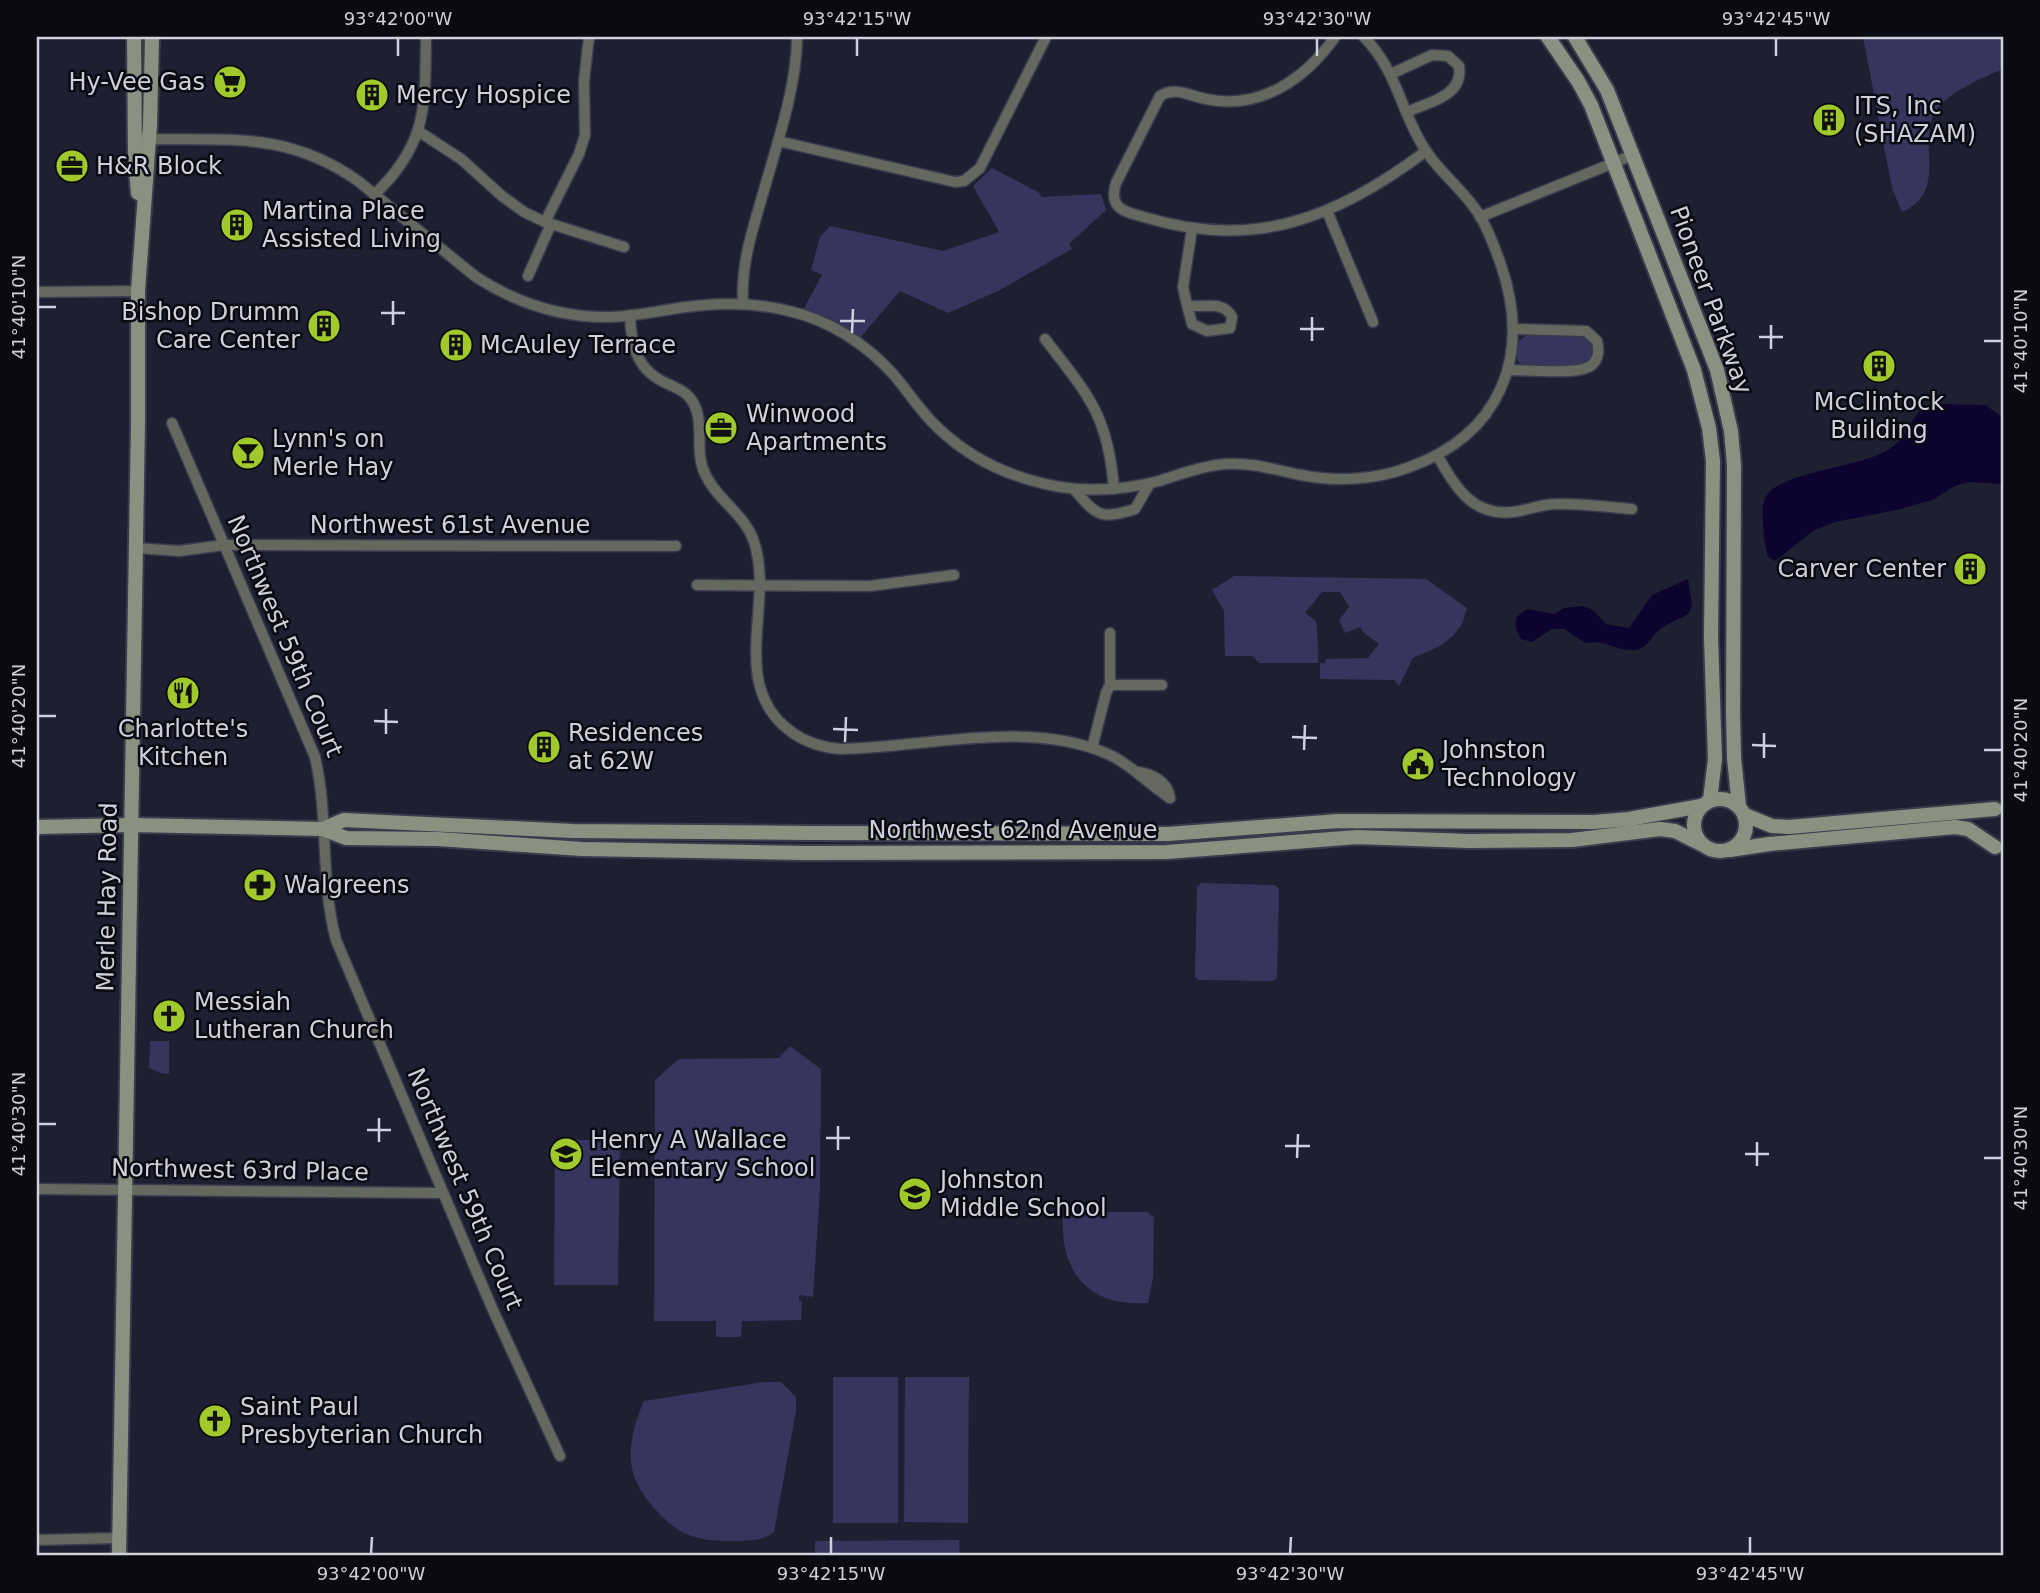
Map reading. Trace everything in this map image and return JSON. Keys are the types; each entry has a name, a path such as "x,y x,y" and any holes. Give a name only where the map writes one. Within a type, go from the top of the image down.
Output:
{"street":[{"name":"Merle Hay Road","path":"134,37 142,139"},
{"name":"Merle Hay Road","path":"118,1556 138,291 142,139 152,37"},
{"path":"374,195 394,175 410,152 418,131 424,99 426,37"},
{"path":"528,276 585,135 584,81 589,37"},
{"path":"743,304 746,251 778,141 793,74 797,37"},
{"path":"778,141 955,182 964,181 979,169 1045,37"},
{"path":"1335,37 1306,72 1270,93 1248,99 1222,101 1175,90 1160,96 1116,183 1113,192 1115,202 1122,210 1132,214 1192,229 1248,230 1277,226 1327,211 1358,197 1393,176 1426,151"},
{"path":"142,139 250,141 288,146 316,156 341,169 476,278 518,300 565,313 608,317 743,304 792,311 837,330 864,347 879,360 935,425 968,452 1009,473 1051,486 1114,489 1229,463 1264,466 1323,478 1365,478 1406,468 1437,455 1472,430 1486,415 1502,388 1514,329 1506,281 1495,248 1480,217 1458,186 1426,151 1384,60 1364,37"},
{"name":"Pioneer Parkway","path":"1548,37 1578,81 1614,163 1694,370 1709,428 1713,461 1711,637 1715,759 1706,803"},
{"name":"Pioneer Parkway","path":"1575,37 1607,90 1633,155 1717,370 1731,432 1734,465 1734,758 1742,810"},
{"path":"1391,74 1433,55 1448,56 1459,66 1459,80 1452,92 1407,112"},
{"path":"418,131 461,159 510,202 548,223 624,247"},
{"path":"1480,217 1633,155"},
{"path":"1327,211 1373,322"},
{"path":"1187,305 1198,308 1217,305 1227,309 1232,317 1230,328 1207,331 1192,324 1187,305 1183,287 1192,229"},
{"path":"37,292 138,291"},
{"path":"630,315 633,349 641,364 653,376 690,396 697,410 698,444 704,473 712,487 741,517 752,535 758,554 762,586 756,655 758,683 774,715 789,731 827,748 850,749 1034,736 1064,740 1092,748 1110,755 1138,772"},
{"path":"1508,369 1580,370 1594,363 1598,356 1597,341 1586,331 1514,329"},
{"path":"1045,339 1081,385 1097,412 1110,448 1114,489"},
{"name":"Northwest 59th Court","path":"172,423 315,755 322,784 323,829 332,924 336,940 492,1308 560,1456"},
{"path":"1437,455 1458,490 1476,505 1487,510 1508,513 1555,504 1632,509"},
{"path":"1074,489 1092,510 1112,516 1135,509 1150,483"},
{"name":"Northwest 61st Avenue","path":"136,548 179,551 225,545 676,546"},
{"path":"697,585 870,586 954,575"},
{"path":"1092,748 1110,685 1110,633"},
{"path":"1110,685 1162,685"},
{"path":"1999,807 1789,827 1772,826 1742,810 1731,800 1720,798 1706,803 1696,815 1694,825 1701,844 1720,852 1769,844 1955,827 1968,829 1999,850"},
{"name":"Northwest 62nd Avenue","path":"323,829 344,820 573,831 1168,834 1338,821 1629,820 1706,803"},
{"path":"1999,807 1990,818 1988,828 1990,838 1999,850"},
{"path":"1730,849 1739,844 1745,835 1747,825 1742,810"},
{"name":"Northwest 62nd Avenue","path":"37,827 131,825 323,829 346,838 438,839 582,849 805,853 1167,852 1357,837 1469,841 1572,840 1660,829 1675,831 1701,844"},
{"name":"Northwest 63rd Place","path":"37,1189 443,1193"},
{"path":"37,1540 119,1538"}],"shaded area":[{"path":"1863,37 2003,37 2003,69 1956,92 1935,112 1930,125 1928,180 1916,203 1902,212 1892,188"},
{"path":"992,168 1038,192 1042,197 1101,194 1106,210 1069,244 1072,249 998,291 948,313 900,291 860,338 832,321 803,310 822,275 811,270 820,237 830,226 943,251 999,232 973,186"},
{"path":"1525,336 1581,337 1593,343 1592,360 1580,366 1522,365 1517,358 1518,342"},
{"path":"1935,404 1986,405 2003,418 2003,484 1968,482 1955,486 1932,500 1835,522 1813,531 1775,561 1768,557 1763,514 1767,495 1790,480 1878,455 1891,448 1920,412"},
{"path":"1234,576 1426,579 1467,608 1462,624 1453,636 1440,646 1413,658 1399,686 1394,680 1320,679 1320,663 1325,663 1326,659 1368,658 1379,644 1360,627 1345,633 1339,620 1349,607 1340,592 1322,592 1305,613 1316,621 1318,663 1259,663 1253,656 1225,656 1224,611 1212,590"},
{"path":"1688,579 1692,605 1688,614 1663,627 1639,649 1627,650 1593,642 1585,643 1564,629 1552,629 1532,642 1521,639 1517,630 1517,618 1527,609 1554,614 1564,608 1584,606 1593,610 1606,624 1629,628 1652,595"},
{"path":"1201,883 1275,885 1279,889 1277,978 1273,981 1198,980 1195,977 1197,888"},
{"path":"150,1041 169,1041 169,1074 149,1068"},
{"path":"790,1046 821,1069 820,1189 813,1297 799,1295 799,1301 802,1301 801,1320 742,1321 741,1337 716,1337 716,1321 654,1321 655,1080 679,1059 779,1058"},
{"path":"555,1140 620,1140 618,1285 554,1285"},
{"path":"1089,1212 1147,1212 1154,1217 1153,1277 1148,1303 1128,1303 1095,1293 1073,1270 1063,1237 1063,1217"},
{"path":"833,1377 898,1377 898,1523 833,1523"},
{"path":"905,1377 969,1377 968,1523 904,1522"},
{"path":"764,1382 781,1382 796,1397 796,1411 774,1532 749,1541 707,1540 684,1533 654,1508 634,1476 632,1438 644,1401"},
{"path":"959,1540 960,1556 815,1556 815,1541"}],"place":[{"name":"Hy-Vee Gas","path":"230,82"},
{"name":"Mercy Hospice","path":"372,95"},
{"name":"ITS, Inc (SHAZAM)","path":"1829,120"},
{"name":"H&R Block","path":"72,166"},
{"name":"Martina Place Assisted Living","path":"237,225"},
{"name":"Bishop Drumm Care Center","path":"324,326"},
{"name":"McAuley Terrace","path":"456,345"},
{"name":"McClintock Building","path":"1879,366"},
{"name":"Winwood Apartments","path":"721,428"},
{"name":"Lynn's on Merle Hay","path":"248,453"},
{"name":"Carver Center","path":"1970,569"},
{"name":"Charlotte's Kitchen","path":"183,693"},
{"name":"Residences at 62W","path":"544,747"},
{"name":"Johnston Technology","path":"1418,764"},
{"name":"Walgreens","path":"260,885"},
{"name":"Messiah Lutheran Church","path":"169,1016"},
{"name":"Henry A Wallace Elementary School","path":"566,1154"},
{"name":"Johnston Middle School","path":"915,1194"},
{"name":"Saint Paul Presbyterian Church","path":"215,1421"}]}
